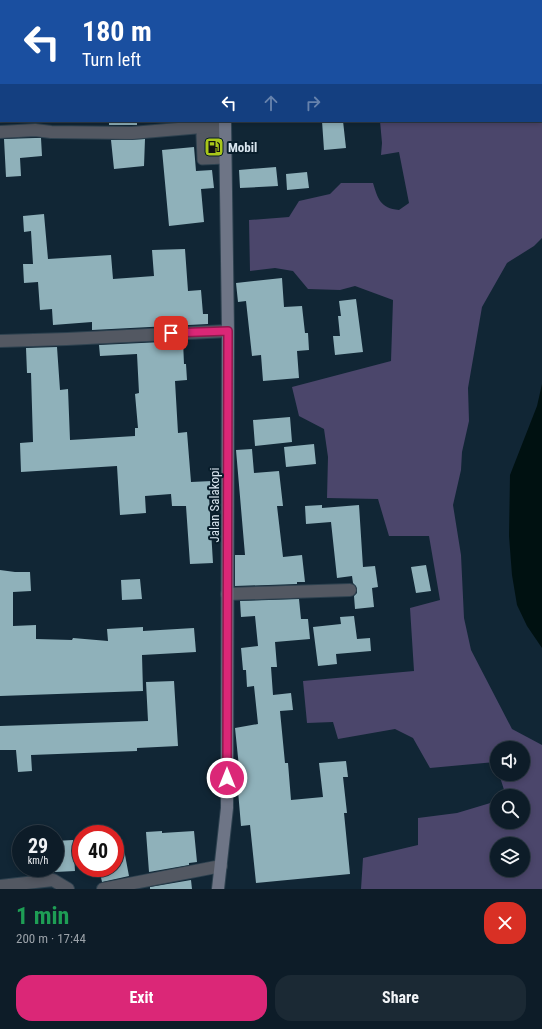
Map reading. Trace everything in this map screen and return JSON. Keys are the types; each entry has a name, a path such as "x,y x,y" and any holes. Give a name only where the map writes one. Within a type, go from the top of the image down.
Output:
{"street":[{"path":"0,132 35,130 51,132 132,133 225,126"},
{"name":"Jalan Salakopi","path":"218,889 226,808 228,331 225,126"},
{"path":"0,341 83,339 228,331"},
{"path":"227,594 350,590"},
{"path":"103,889 221,866"},
{"path":"0,886 52,880 68,889"}],"lane":[{"path":"225,126 201,135 202,160 226,159"}],"shaded area":[{"path":"380,122 542,122 542,238 534,246 507,263 482,307 468,388 469,421 462,452 461,470 453,505 461,555 464,618 471,650 512,729 542,745 542,889 361,889 363,858 418,845 418,818 457,813 490,803 490,829 530,829 530,789 504,789 501,781 530,781 530,741 490,741 490,762 430,768 413,738 395,729 338,739 333,722 307,723 303,681 414,671 410,608 440,600 429,536 389,536 378,499 327,498 328,457 324,429 299,416 292,387 391,361 393,300 355,286 340,290 308,289 293,271 275,268 250,271 249,220 289,217 299,201 330,194 341,183 373,183 376,194 381,202 388,207 399,210 409,203 399,152 381,155 382,143"},
{"path":"542,384 542,648 527,626 517,605 512,575 509,536 510,475 537,406"}],"building":[{"path":"109,122 137,122 137,125 109,125"},
{"path":"322,122 343,122 346,148 324,150"},
{"path":"41,138 42,156 20,158 21,176 6,177 4,139"},
{"path":"145,139 144,166 114,169 111,140"},
{"path":"194,147 196,171 212,170 214,188 201,189 204,222 169,226 162,150"},
{"path":"276,167 278,186 240,188 239,170"},
{"path":"307,172 309,188 287,190 286,174"},
{"path":"44,214 48,259 111,255 113,279 154,276 152,250 185,249 188,291 201,290 203,314 208,314 208,324 92,330 92,322 53,325 52,309 40,310 38,282 24,283 23,264 33,264 31,231 24,232 23,216"},
{"path":"282,278 284,307 302,306 305,333 308,333 309,350 297,351 299,378 263,381 261,355 252,356 246,301 238,302 236,283"},
{"path":"356,299 363,352 335,355 333,336 340,336 338,316 341,316 339,301"},
{"path":"183,341 184,364 186,364 187,380 175,381 178,433 187,432 191,482 212,481 213,497 209,497 213,563 190,564 186,506 172,506 171,494 145,496 146,513 120,515 117,466 21,472 20,443 33,442 31,373 27,373 26,348 57,347 60,390 68,389 70,440 135,436 135,428 138,428 135,394 139,393 137,354 100,356 99,345"},
{"path":"290,417 292,442 255,446 253,420"},
{"path":"314,444 316,464 286,467 284,447"},
{"path":"252,449 254,473 279,471 283,506 277,506 283,557 302,555 305,582 297,582 297,584 235,586 235,555 245,555 236,450"},
{"path":"322,505 322,508 359,505 363,567 375,566 378,587 372,588 374,607 355,609 354,596 357,593 357,589 353,583 352,576 337,578 331,522 306,524 305,506"},
{"path":"426,565 431,591 416,593 411,567"},
{"path":"0,570 30,572 31,591 13,592 13,626 36,625 36,639 72,640 73,638 108,641 107,629 143,627 143,631 194,628 196,652 142,655 143,691 0,696"},
{"path":"140,579 142,599 122,600 121,580"},
{"path":"299,599 301,619 308,619 310,639 275,642 277,667 271,667 273,695 291,693 293,710 280,711 285,763 288,763 291,800 323,797 319,763 346,761 348,777 343,777 347,813 344,813 350,874 256,883 250,825 241,826 236,767 239,767 235,728 258,724 254,686 247,687 246,670 243,670 241,648 258,646 255,616 241,617 240,601"},
{"path":"354,616 357,639 370,638 371,651 336,654 337,664 318,666 313,627 341,624 340,617"},
{"path":"174,681 178,746 137,748 137,751 31,755 32,771 18,772 16,750 0,750 0,726 148,721 146,682"},
{"path":"162,831 162,833 194,831 197,862 189,863 189,865 149,872 146,832"},
{"path":"64,840 72,840 72,871 64,872"},
{"path":"124,850 129,876 102,882 101,877 124,877"},
{"path":"191,880 192,889 150,889 150,887"}],"place":[{"name":"Mobil","path":"214,147"}],"route":[{"path":"171,333 228,331 227,778"}]}
